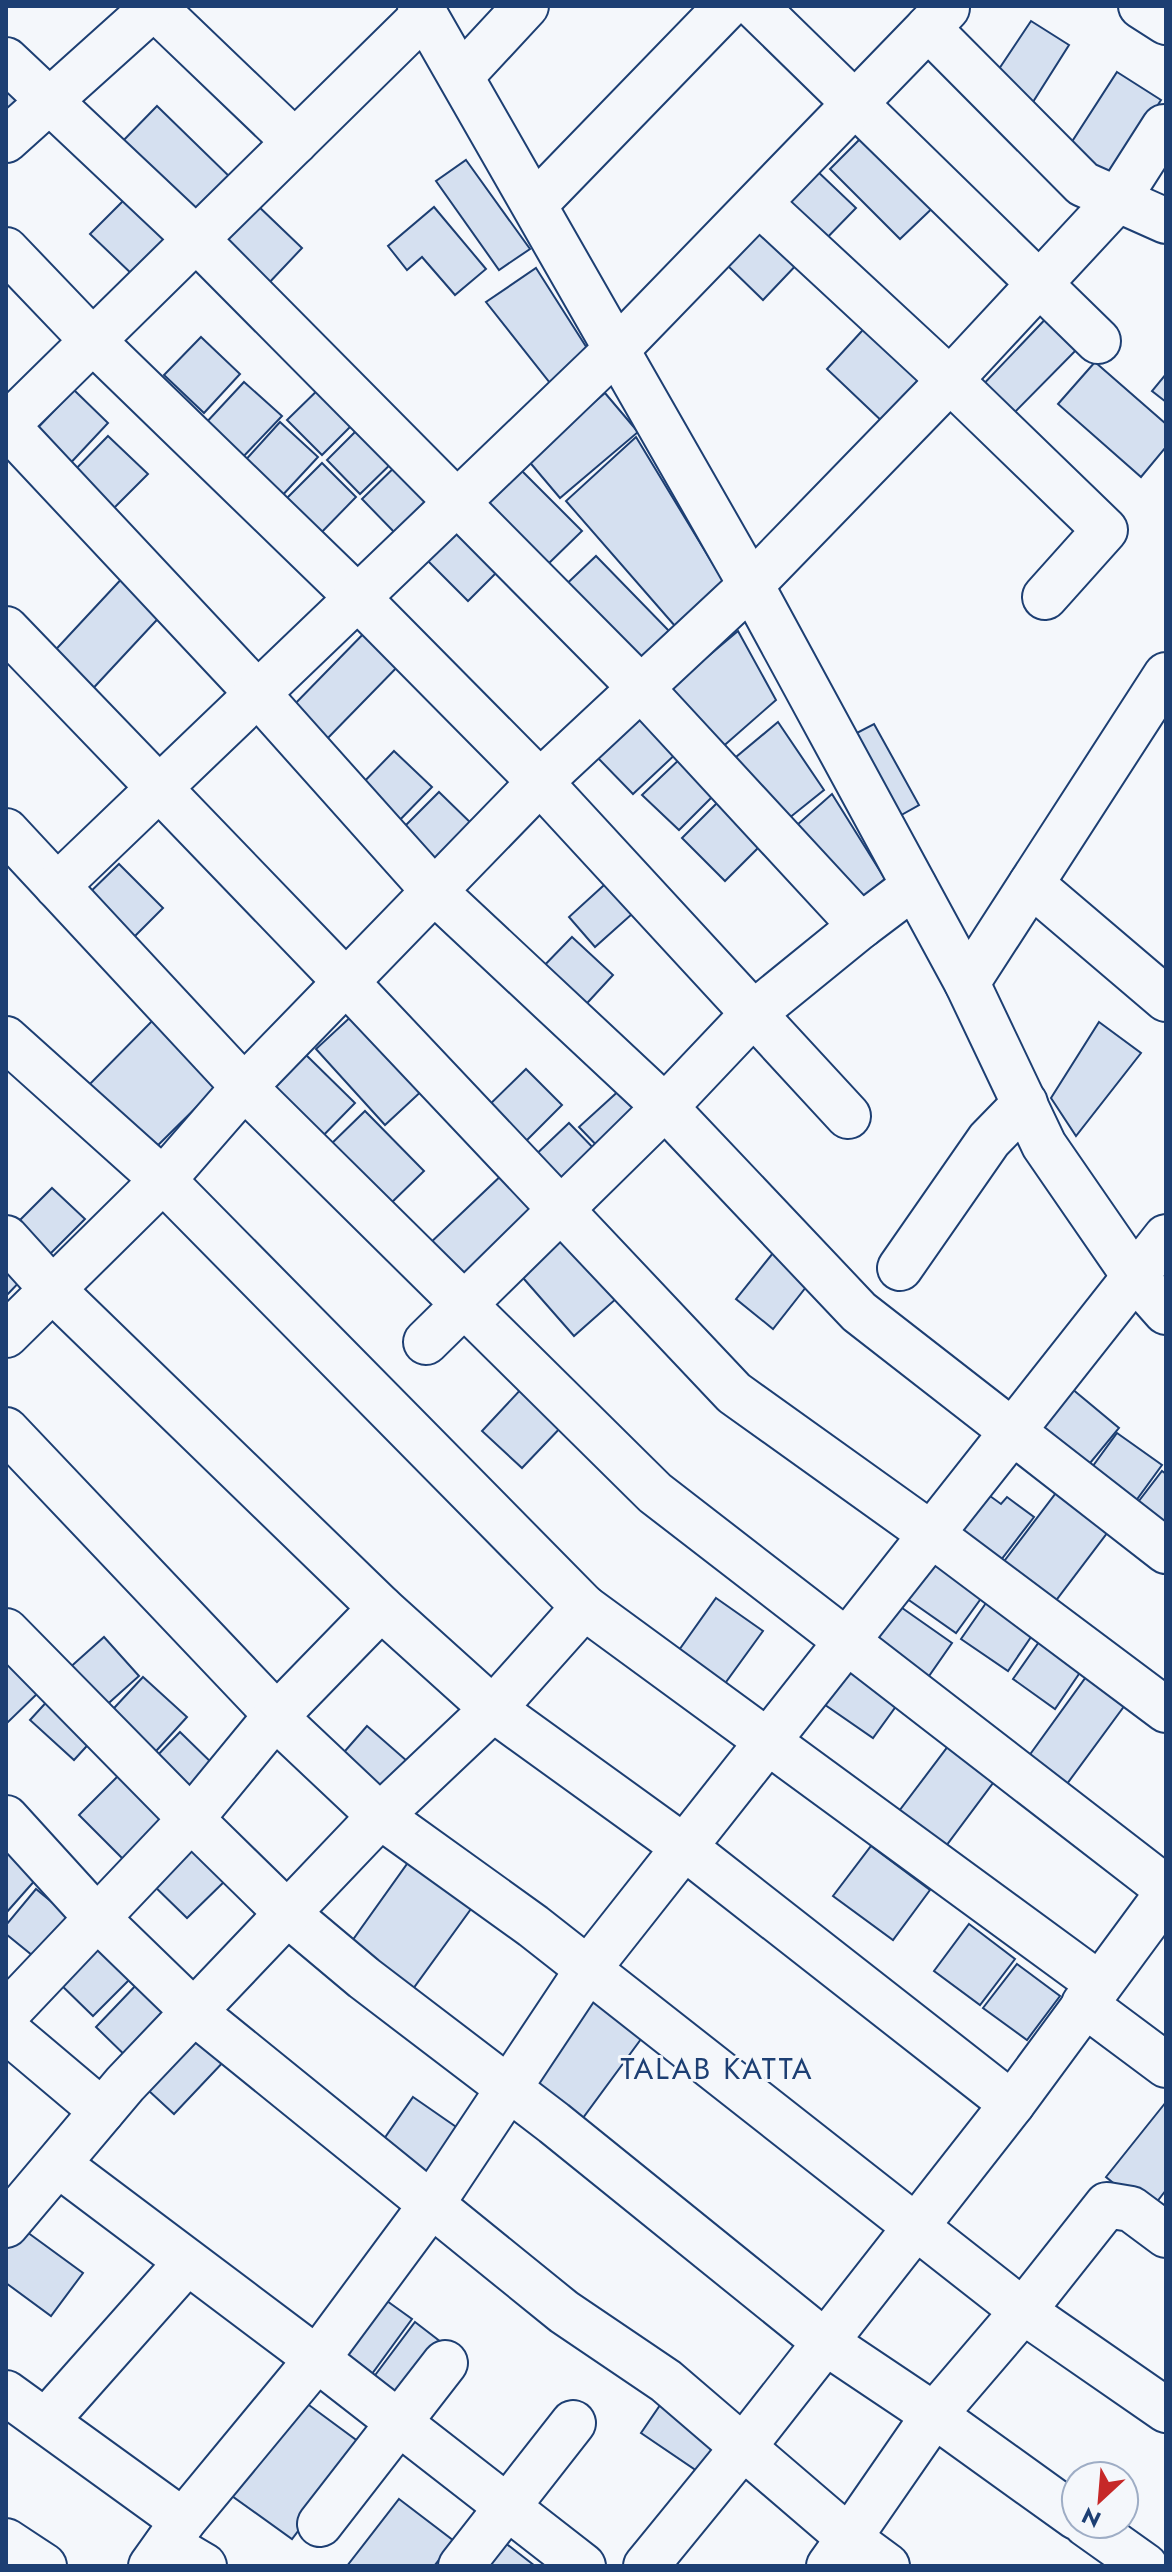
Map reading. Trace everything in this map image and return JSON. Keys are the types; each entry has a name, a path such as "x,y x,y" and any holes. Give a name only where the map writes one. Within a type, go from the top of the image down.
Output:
{"street":[{"path":"6,140 154,6 295,142"},
{"path":"461,76 526,6"},
{"path":"535,204 727,6"},
{"path":"755,6 1098,341"},
{"path":"1141,6 1166,22"},
{"path":"1166,1312 1135,1277 1044,1145 967,983 751,585 423,10 295,142 6,426 258,694 435,892 665,1107 859,1312 1166,1551"},
{"path":"57,886 618,348 938,17 1083,184 1166,221"},
{"path":"6,60 196,239 641,688 861,926"},
{"path":"6,1335 163,1180 244,1087 540,782 751,585 950,380 1118,199 1164,127"},
{"path":"760,204 950,380 1105,530 1045,597"},
{"path":"6,250 93,341 358,598 540,782 848,1116"},
{"path":"6,629 346,982 734,1393 931,1534 1166,1710"},
{"path":"967,983 1166,675"},
{"path":"6,831 244,1087 655,1493 1166,1888"},
{"path":"1031,884 1160,982"},
{"path":"426,1342 665,1107 754,1013 914,886"},
{"path":"6,1039 163,1180 584,1607 766,1742 1092,1994 1166,2065"},
{"path":"900,1268 989,1140 1025,1103"},
{"path":"167,2544 317,2359 431,2205 588,1969 1166,1237"},
{"path":"6,1238 53,1290 381,1608 493,1709 684,1847 1012,2104"},
{"path":"6,1430 275,1717 380,1816 533,1926 1023,2311 1166,2410"},
{"path":"7,2221 59,2165 102,2111 194,2012 380,1816 493,1709 584,1607"},
{"path":"6,2014 191,1819 275,1717 381,1608"},
{"path":"6,1631 289,1915 364,1978 510,2088 825,2342 1060,2506"},
{"path":"6,1818 97,1918 194,2012 564,2312 666,2381 744,2446 839,2552 887,2566"},
{"path":"646,2566 1012,2104 1166,1895"},
{"path":"6,2030 102,2111"},
{"path":"59,2165 317,2359 583,2566"},
{"path":"839,2552 934,2415 1023,2311 1107,2205 1131,2209 1166,2235"},
{"path":"46,2421 187,2262"},
{"path":"320,2524 445,2363"},
{"path":"6,2393 46,2421 167,2544 204,2566"},
{"path":"461,2566 573,2423"},
{"path":"1108,2540 1145,2566"},
{"path":"6,2541 44,2566"}],"building":[{"path":"1031,21 1069,45 1026,113 995,75"},
{"path":"6,72 29,92 6,119"},
{"path":"1117,72 1161,100 1108,183 1064,154"},
{"path":"157,106 234,181 195,222 117,147"},
{"path":"871,128 942,199 900,239 830,169"},
{"path":"466,160 530,249 499,270 436,181"},
{"path":"815,169 856,208 819,246 778,207"},
{"path":"136,188 180,232 135,277 90,234"},
{"path":"254,202 302,248 266,286 217,240"},
{"path":"434,207 486,269 455,295 422,257 407,270 388,246"},
{"path":"765,226 801,260 763,300 728,266"},
{"path":"536,268 592,356 554,388 486,302"},
{"path":"1055,309 1087,339 1006,421 976,392"},
{"path":"872,320 932,376 886,425 827,369"},
{"path":"201,337 240,374 204,413 164,375"},
{"path":"1095,362 1166,424 1166,447 1141,477 1058,404"},
{"path":"1166,374 1166,402 1152,391"},
{"path":"328,380 362,415 322,455 287,420"},
{"path":"244,382 282,416 241,459 204,425"},
{"path":"74,390 108,423 64,470 29,437"},
{"path":"605,393 638,432 560,498 527,459"},
{"path":"366,421 400,455 360,494 327,460"},
{"path":"280,422 318,457 279,499 242,464"},
{"path":"108,436 148,474 107,515 68,477"},
{"path":"636,437 725,584 675,626 566,501"},
{"path":"405,457 441,494 398,536 362,499"},
{"path":"322,463 356,497 314,540 279,506"},
{"path":"521,470 582,531 546,566 486,504"},
{"path":"461,523 503,566 468,601 425,558"},
{"path":"596,556 671,633 632,670 557,593"},
{"path":"127,573 167,609 86,696 47,659"},
{"path":"372,625 406,658 322,744 288,711"},
{"path":"738,631 776,700 711,757 662,695"},
{"path":"647,713 681,749 633,794 598,758"},
{"path":"778,722 824,790 778,827 724,767"},
{"path":"874,724 919,805 896,818 851,736"},
{"path":"394,751 432,787 392,828 354,792"},
{"path":"684,755 719,790 679,830 642,795"},
{"path":"439,792 475,827 432,872 395,836"},
{"path":"832,794 885,879 856,903 788,833"},
{"path":"722,798 765,841 725,881 682,838"},
{"path":"119,864 163,908 126,945 82,900"},
{"path":"614,876 641,906 595,947 569,917"},
{"path":"572,937 613,975 578,1013 536,974"},
{"path":"356,1012 426,1087 385,1125 316,1049"},
{"path":"158,1015 226,1078 146,1157 81,1093"},
{"path":"1099,1022 1141,1053 1076,1136 1051,1098"},
{"path":"302,1051 355,1103 313,1146 260,1093"},
{"path":"526,1069 562,1105 515,1152 479,1115"},
{"path":"623,1087 647,1114 604,1153 579,1127"},
{"path":"365,1111 424,1171 387,1207 328,1147"},
{"path":"569,1123 602,1157 561,1196 528,1162"},
{"path":"506,1171 543,1209 464,1285 427,1246"},
{"path":"52,1188 85,1219 41,1263 8,1232"},
{"path":"560,1233 617,1298 574,1336 517,1271"},
{"path":"6,1251 28,1273 6,1296"},
{"path":"773,1253 810,1282 773,1329 736,1299"},
{"path":"1065,1383 1119,1428 1081,1474 1027,1429"},
{"path":"524,1386 564,1424 522,1468 482,1431"},
{"path":"1117,1433 1162,1465 1127,1513 1082,1481"},
{"path":"1162,1471 1166,1474 1166,1535 1132,1510"},
{"path":"1062,1485 1114,1524 1051,1607 999,1568"},
{"path":"979,1488 1001,1504 1007,1497 1034,1517 994,1569 945,1531"},
{"path":"935,1557 985,1593 956,1633 906,1598"},
{"path":"716,1598 763,1631 718,1693 672,1660"},
{"path":"895,1603 952,1643 922,1686 864,1646"},
{"path":"986,1603 1033,1634 1008,1671 961,1639"},
{"path":"104,1637 139,1676 92,1718 57,1679"},
{"path":"1039,1642 1081,1671 1055,1709 1013,1679"},
{"path":"847,1659 902,1698 873,1738 818,1700"},
{"path":"6,1660 42,1689 6,1724"},
{"path":"143,1677 187,1717 147,1761 102,1721"},
{"path":"1086,1677 1125,1705 1064,1788 1026,1760"},
{"path":"52,1696 96,1736 74,1760 30,1720"},
{"path":"367,1726 415,1768 378,1809 331,1767"},
{"path":"180,1732 218,1769 190,1798 152,1761"},
{"path":"955,1737 1002,1771 937,1858 890,1823"},
{"path":"119,1775 170,1826 130,1866 79,1815"},
{"path":"189,1837 229,1877 187,1918 147,1879"},
{"path":"871,1846 930,1890 893,1940 833,1896"},
{"path":"6,1851 37,1878 6,1913"},
{"path":"412,1857 476,1902 410,1993 347,1948"},
{"path":"36,1889 77,1923 43,1964 6,1934 6,1925"},
{"path":"969,1924 1015,1959 980,2005 934,1971"},
{"path":"97,1937 135,1974 93,2016 55,1979"},
{"path":"1017,1964 1060,1996 1027,2040 983,2008"},
{"path":"140,1981 181,2021 137,2067 96,2027"},
{"path":"589,1994 644,2035 577,2126 522,2086"},
{"path":"189,2022 227,2058 174,2114 136,2079"},
{"path":"413,2097 462,2131 424,2186 375,2152"},
{"path":"1166,2102 1166,2190 1149,2212 1106,2177"},
{"path":"16,2224 83,2273 51,2316 6,2283 6,2237"},
{"path":"380,2296 412,2319 366,2382 334,2358"},
{"path":"415,2322 450,2349 405,2408 370,2382"},
{"path":"667,2395 729,2438 703,2475 641,2433"},
{"path":"298,2397 363,2445 292,2539 225,2491"},
{"path":"399,2499 454,2541 434,2566 347,2566"},
{"path":"504,2542 535,2566 485,2566"}],"district":[{"name":"TALAB KATTA","path":"717,2069"}]}
